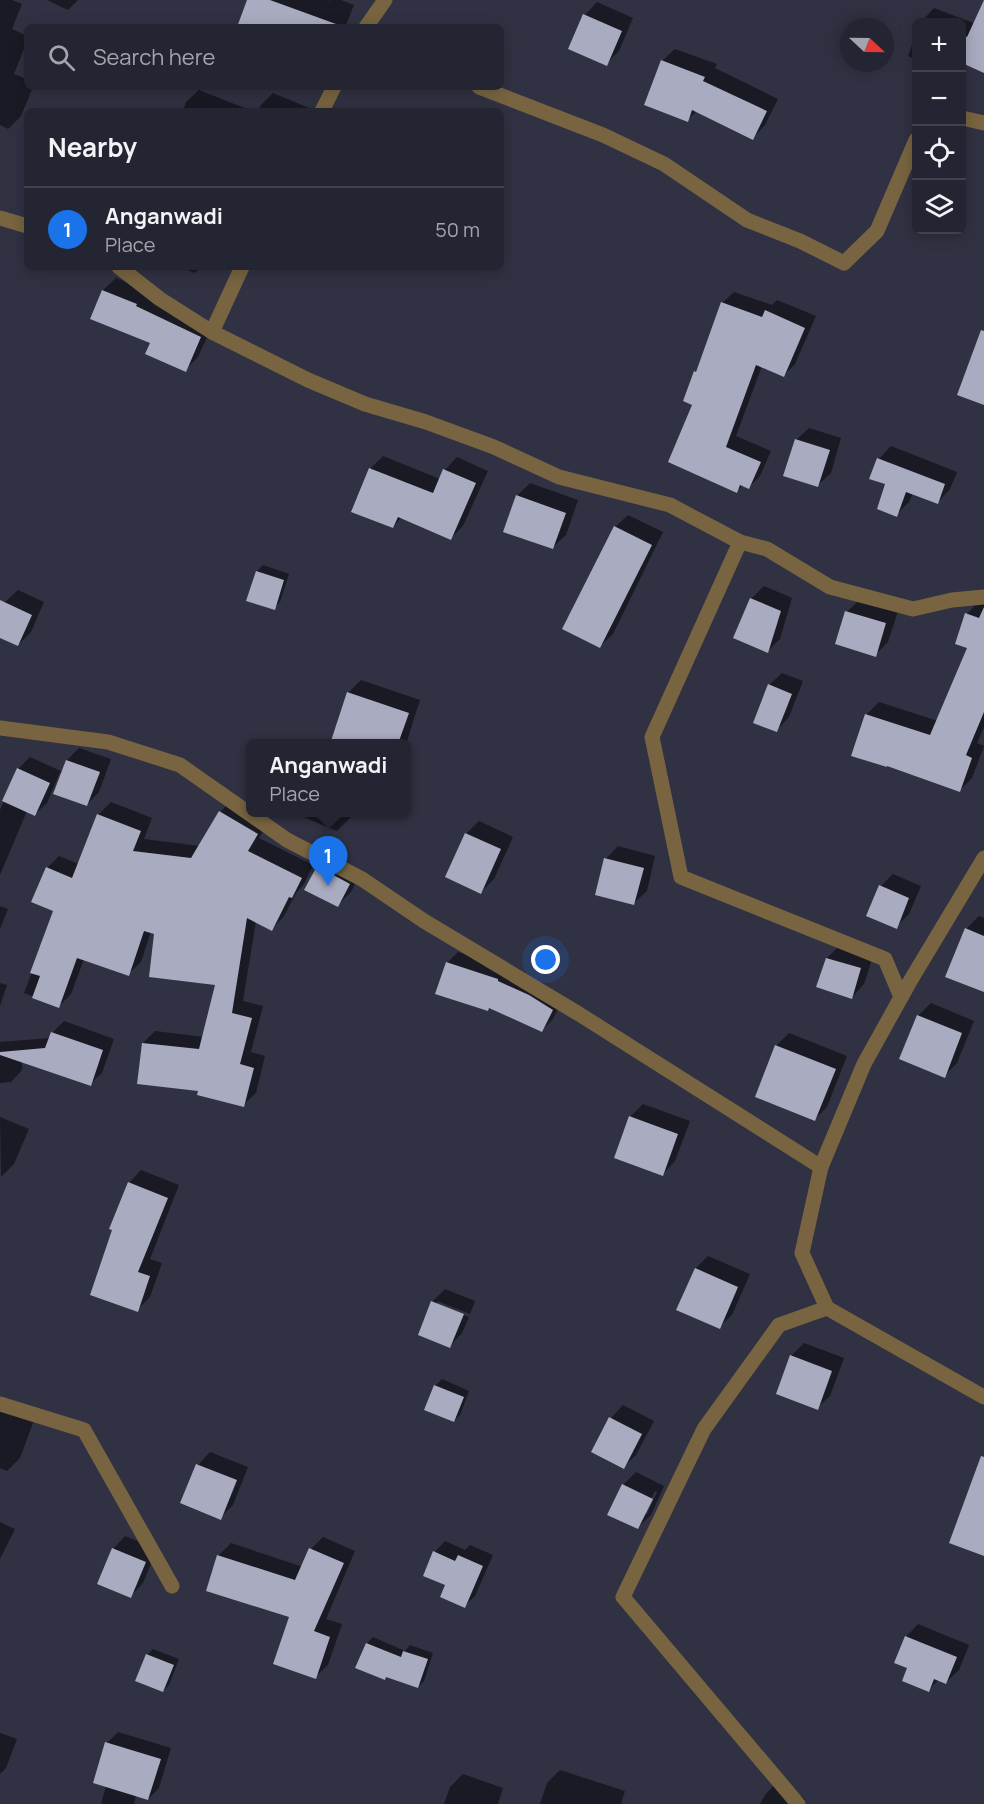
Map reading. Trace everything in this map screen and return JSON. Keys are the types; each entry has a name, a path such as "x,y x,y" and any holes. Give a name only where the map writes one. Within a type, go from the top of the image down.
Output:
{"street":[{"path":"368,24 385,0"},
{"path":"324,108 332,90"},
{"path":"488,90 603,135 664,164 747,220 800,241 844,263 878,231 912,150"},
{"path":"966,119 984,123"},
{"path":"0,218 24,225"},
{"path":"122,270 160,299 212,332 308,380 365,405 494,447 559,477 670,505 740,542 768,549 830,587 913,609 952,600 984,597"},
{"path":"212,332 241,270"},
{"path":"740,542 652,736 681,877 885,959 901,997"},
{"path":"0,729 108,742 180,765 246,811"},
{"path":"255,817 288,840 362,879 424,921 579,1014 821,1167"},
{"path":"984,858 961,893 864,1064 821,1167 802,1253 827,1308 984,1397"},
{"path":"798,1804 623,1598 704,1429 779,1325 827,1308"},
{"path":"0,1404 84,1430 172,1586"}],"building":[{"path":"247,0 270,0 336,24 238,24"},
{"path":"984,0 984,73 966,65 967,37"},
{"path":"583,14 622,31 607,66 568,49"},
{"path":"661,60 705,77 703,81 767,111 753,140 692,110 688,122 644,105"},
{"path":"102,290 137,304 136,306 201,337 186,372 145,354 150,343 90,319"},
{"path":"721,302 762,317 765,310 805,328 784,377 756,365 726,447 761,462 749,489 740,485 737,493 668,462 692,405 683,401"},
{"path":"981,330 984,331 984,405 957,395"},
{"path":"795,439 830,450 818,487 783,476"},
{"path":"877,458 945,484 938,504 906,492 897,517 877,509 885,484 869,479"},
{"path":"369,468 433,493 443,469 476,483 451,540 398,517 393,528 351,512"},
{"path":"516,495 566,513 553,549 503,532"},
{"path":"614,526 652,545 600,648 562,629"},
{"path":"256,571 284,580 275,610 246,601"},
{"path":"750,598 781,611 768,653 733,638"},
{"path":"0,600 32,615 18,646 0,638"},
{"path":"984,607 984,712 966,755 972,758 960,792 851,756 865,714 930,735 967,648 955,644 965,613 979,618"},
{"path":"845,611 886,623 876,657 835,644"},
{"path":"768,684 792,694 777,732 753,723"},
{"path":"347,692 409,713 400,739 332,739"},
{"path":"66,760 100,772 87,806 53,794"},
{"path":"17,768 50,783 35,816 2,801"},
{"path":"219,811 258,834 248,851 302,878 292,898 289,897 272,931 247,918 232,1013 252,1018 240,1064 254,1068 244,1107 197,1095 198,1091 137,1084 142,1043 199,1049 215,985 149,977 154,934 144,931 129,976 77,958 59,1008 32,998 40,976 30,973 53,911 31,902 46,867 72,878 97,814 141,831 133,851 191,858"},
{"path":"465,833 501,849 481,894 445,877"},
{"path":"604,858 644,868 634,905 595,895"},
{"path":"317,866 350,884 338,907 304,890"},
{"path":"879,885 909,898 897,929 866,916"},
{"path":"965,928 984,936 984,992 945,977"},
{"path":"826,958 861,968 852,999 816,987"},
{"path":"446,962 498,979 553,1010 542,1032 489,1008 488,1011 435,994"},
{"path":"917,1015 962,1033 945,1078 899,1059"},
{"path":"51,1032 103,1050 91,1086 0,1055 0,1052 45,1048"},
{"path":"775,1045 836,1069 815,1121 755,1097"},
{"path":"629,1116 678,1134 663,1176 614,1158"},
{"path":"128,1182 168,1198 138,1272 150,1276 138,1312 90,1295 112,1230 109,1229"},
{"path":"695,1268 738,1287 720,1329 676,1310"},
{"path":"431,1301 464,1314 450,1348 418,1335"},
{"path":"790,1355 832,1371 818,1410 776,1394"},
{"path":"434,1385 464,1397 454,1422 424,1410"},
{"path":"609,1417 642,1434 624,1469 591,1452"},
{"path":"981,1456 984,1457 984,1556 949,1543"},
{"path":"196,1464 237,1480 221,1520 180,1503"},
{"path":"622,1484 653,1499 638,1529 607,1515"},
{"path":"112,1548 146,1562 131,1598 97,1584"},
{"path":"309,1548 344,1563 314,1631 330,1637 316,1679 273,1664 289,1617 206,1591 217,1555 295,1580"},
{"path":"433,1551 455,1561 458,1555 483,1566 465,1608 440,1597 445,1585 423,1576"},
{"path":"905,1636 957,1657 946,1684 934,1679 929,1692 902,1681 907,1668 894,1663"},
{"path":"366,1643 401,1657 403,1651 428,1659 418,1688 386,1677 385,1680 355,1668"},
{"path":"146,1654 174,1665 163,1692 135,1681"},
{"path":"105,1742 161,1759 148,1800 93,1783"}],"place":[{"name":"Anganwadi","path":"328,886"}]}
